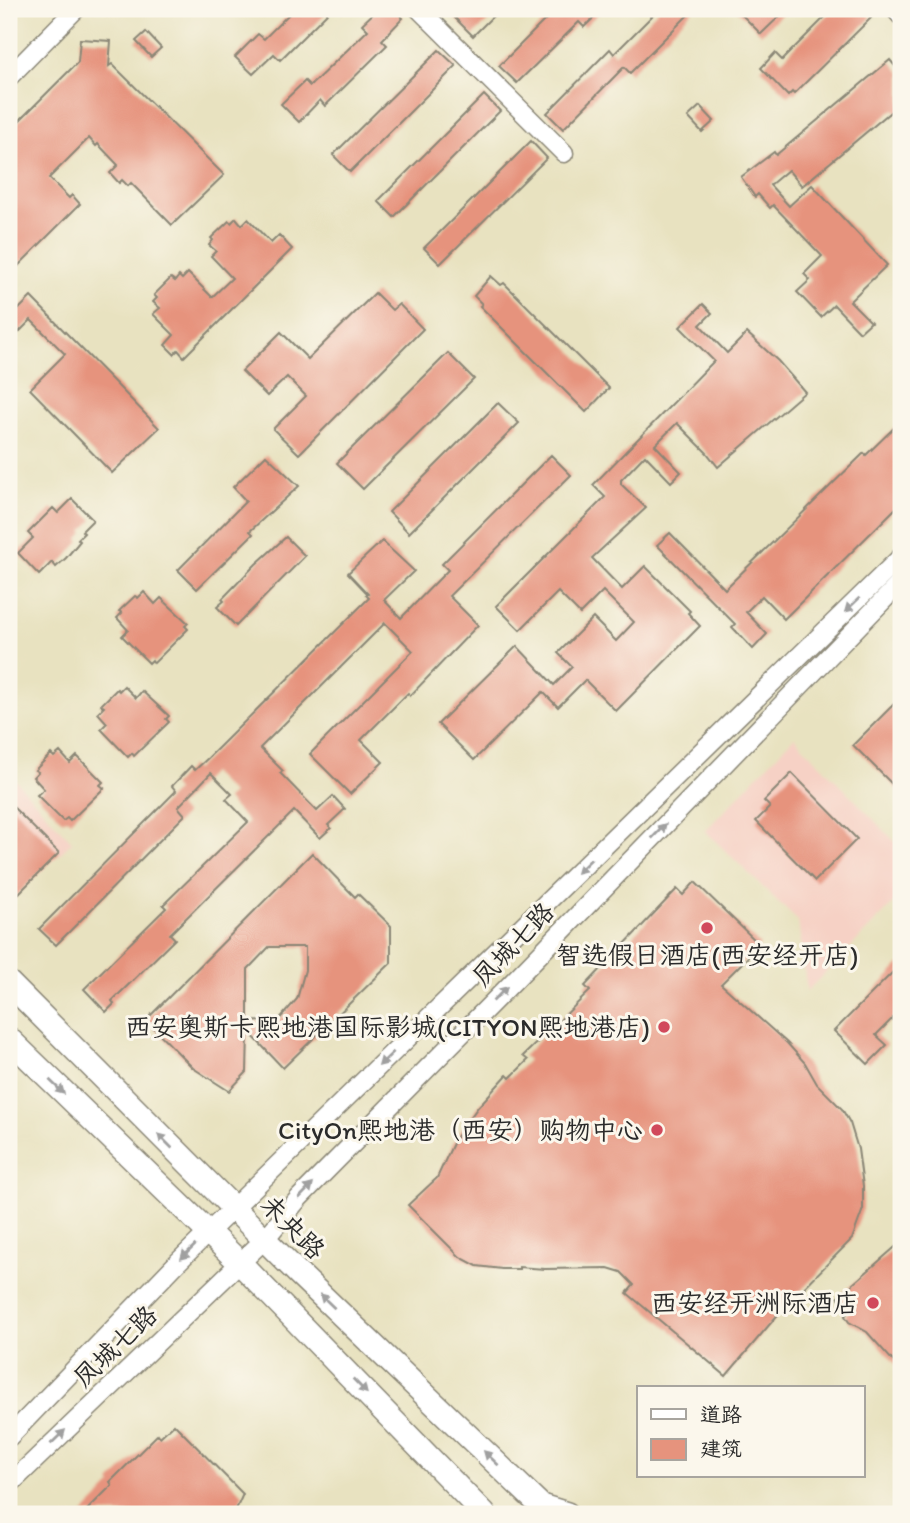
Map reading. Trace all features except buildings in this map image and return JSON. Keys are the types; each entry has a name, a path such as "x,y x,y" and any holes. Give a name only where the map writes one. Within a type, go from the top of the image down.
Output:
{"main road":[{"name":"未央路","path":"9,983 203,1179 541,1506 566,1514"},
{"path":"9,1039 240,1262 484,1514"}],"street":[{"path":"9,77 76,9"},
{"path":"419,9 564,153"},
{"path":"895,9 901,16"},
{"name":"凤城七路","path":"9,1437 234,1208 901,557"},
{"name":"凤城七路","path":"9,1485 265,1239 299,1198 901,582"}],"shaded area":[{"path":"794,737 901,848 901,896 807,991 798,921 705,831"},
{"path":"9,773 72,842 9,903"}],"place":[{"name":"智选假日酒店(西安经开店)","path":"707,928"},
{"name":"西安奥斯卡熙地港国际影城(CITYON熙地港店)","path":"664,1027"},
{"name":"CityOn熙地港（西安）购物中心","path":"657,1130"},
{"name":"西安经开洲际酒店","path":"873,1303"}]}
